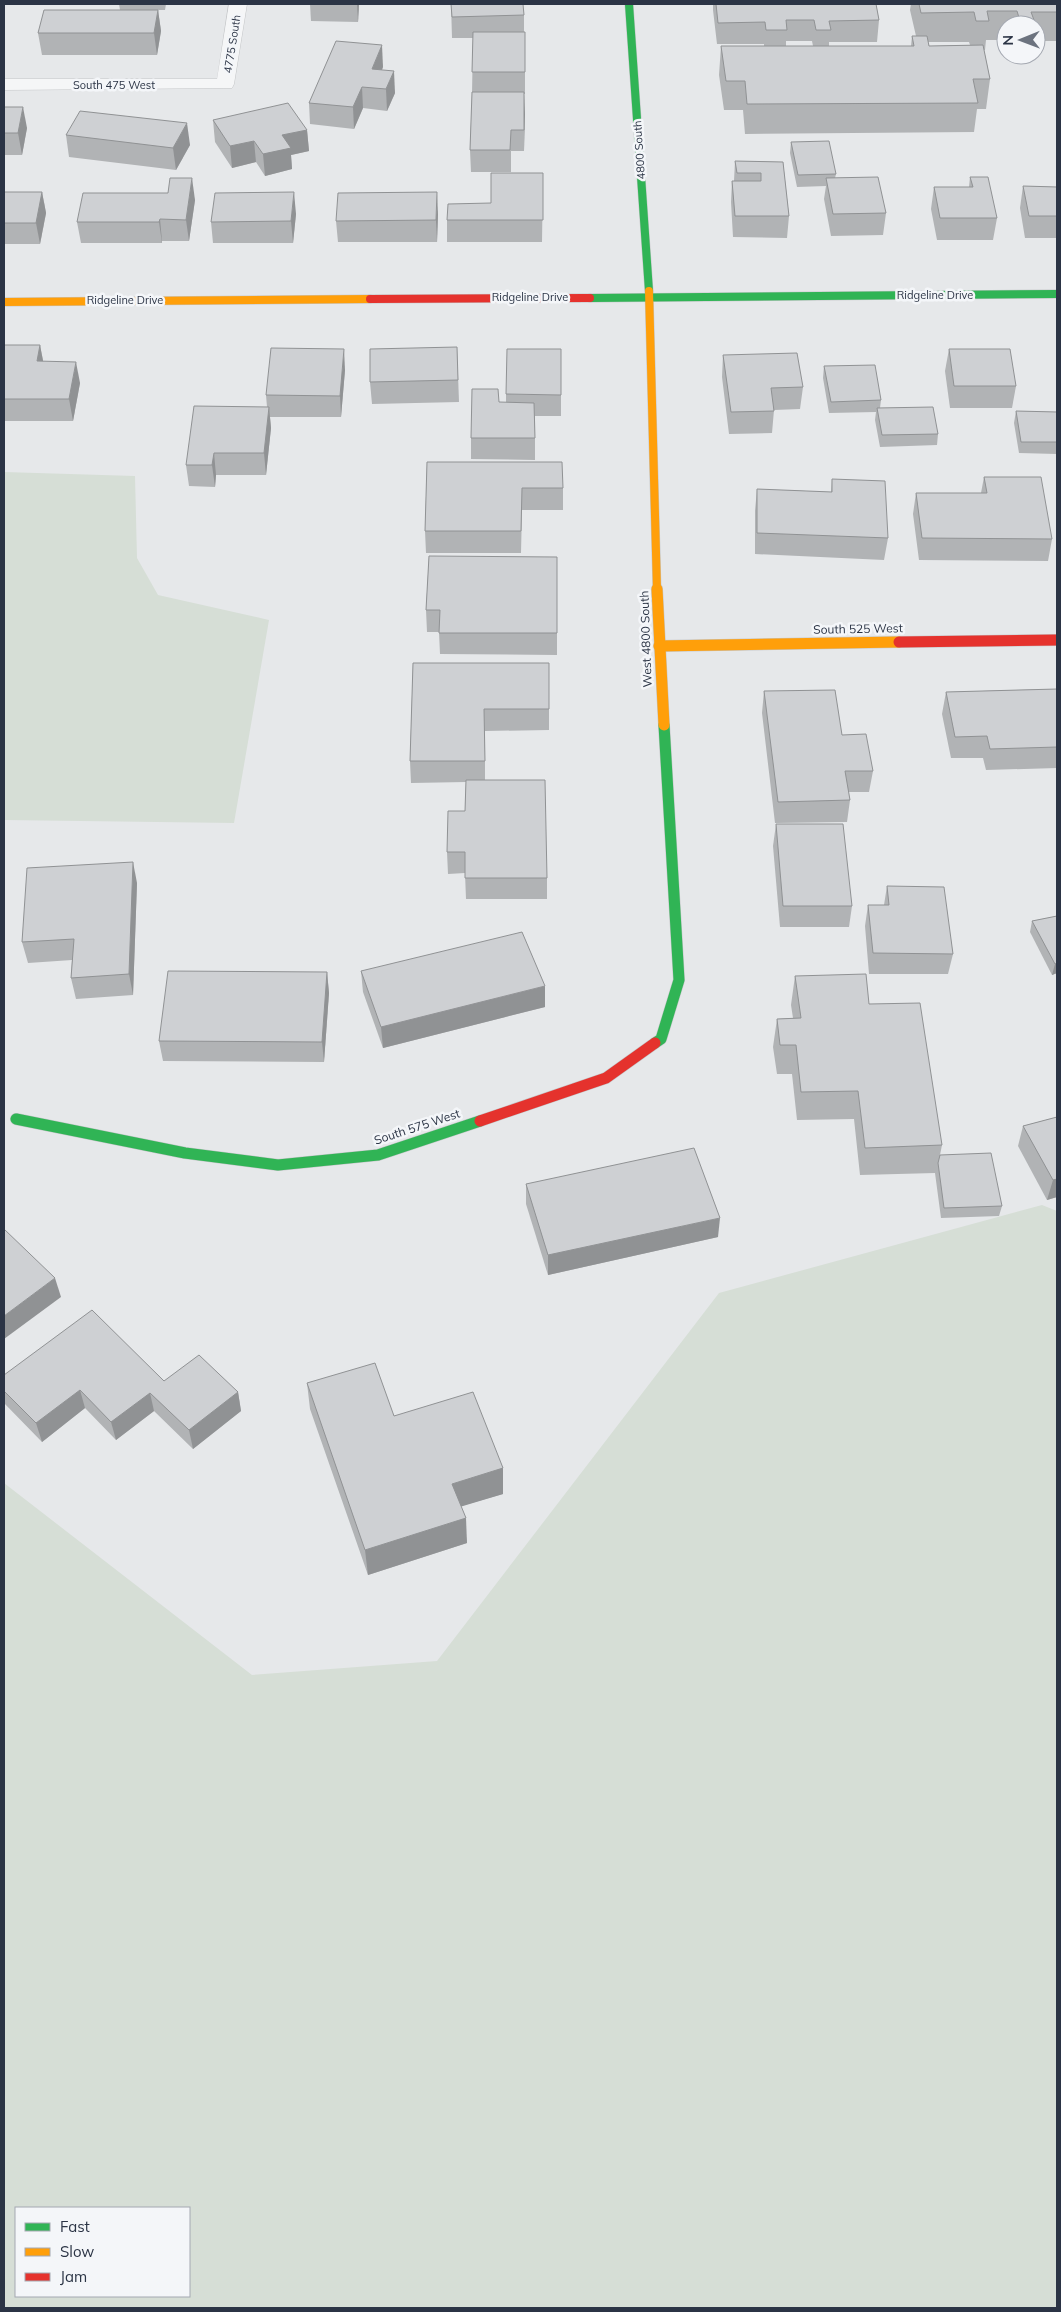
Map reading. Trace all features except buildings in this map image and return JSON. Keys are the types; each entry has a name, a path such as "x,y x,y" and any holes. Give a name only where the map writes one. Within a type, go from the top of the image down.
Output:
{"street":[{"name":"4775 South","path":"225,84 238,4"},
{"name":"4800 South","path":"629,4 649,296"},
{"name":"South 475 West","path":"4,85 225,84"},
{"name":"Ridgeline Drive","path":"4,302 1057,294"},
{"name":"West 4800 South","path":"649,296 659,646 679,980"},
{"name":"South 525 West","path":"659,646 1057,640"},
{"name":"South 575 West","path":"16,1119 185,1153 278,1165 378,1155 606,1078 661,1039 679,980"}],"shaded area":[{"path":"4,472 135,476 137,558 158,595 269,620 234,823 4,820"},
{"path":"1042,1205 1057,1211 1057,2308 4,2308 4,1483 252,1675 437,1661 719,1293"}],"traffic: fast":[{"path":"629,4 649,291"},
{"path":"590,298 1057,294"},
{"path":"655,1043 661,1039 679,980 664,725"},
{"path":"16,1119 185,1153 278,1165 378,1155 480,1121"}],"traffic: slow":[{"path":"649,291 659,646 664,725"},
{"path":"4,302 370,299"},
{"path":"659,646 899,642"}],"traffic: jam":[{"path":"370,299 590,298"},
{"path":"899,642 1057,640"},
{"path":"480,1121 606,1078 655,1043"}]}
